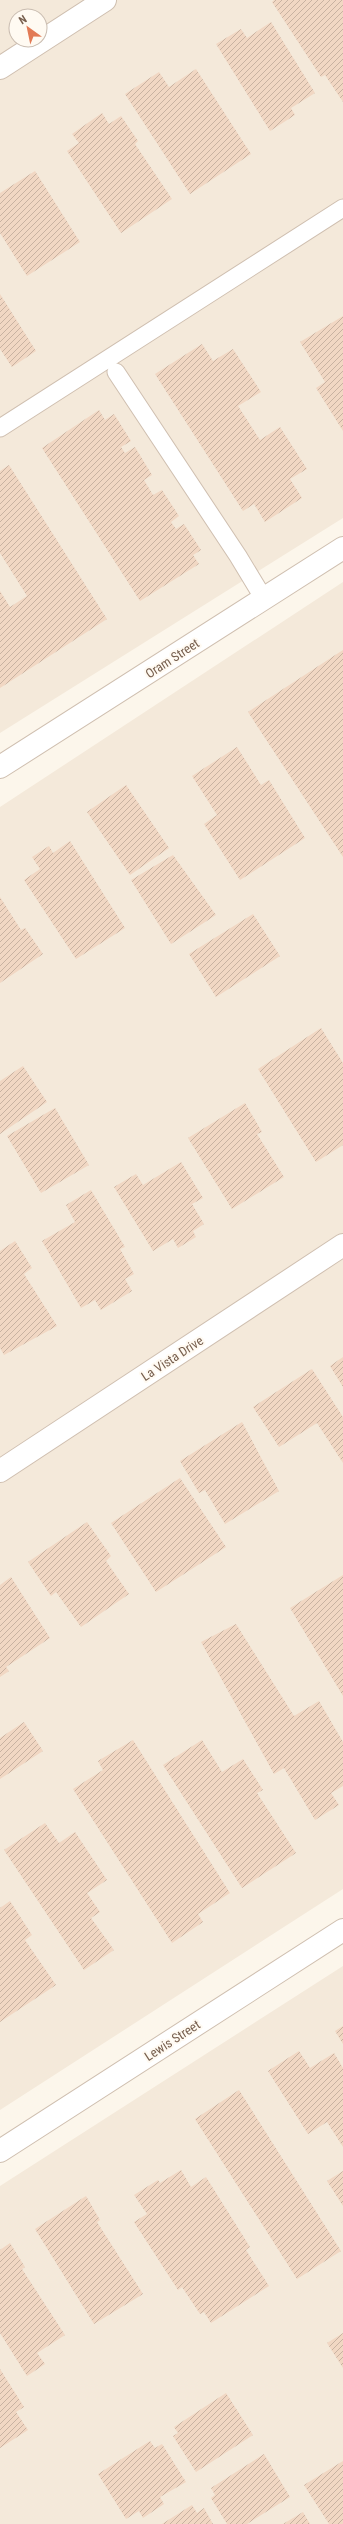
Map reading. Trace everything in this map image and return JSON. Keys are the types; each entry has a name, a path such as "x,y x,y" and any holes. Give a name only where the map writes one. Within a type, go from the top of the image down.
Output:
{"street":[{"path":"0,68 105,0"},
{"name":"Oram Street","path":"0,767 343,548"},
{"name":"La Vista Drive","path":"0,1471 343,1246"},
{"name":"Lewis Street","path":"0,2151 343,1930"}],"lane":[{"path":"0,428 343,208"},
{"path":"116,372 264,599"}],"shaded area":[{"path":"0,0 343,0 343,518 0,733"},
{"path":"343,582 343,1889 0,2110 0,807"},
{"path":"343,1966 343,2524 0,2524 0,2186"}],"building":[{"path":"274,0 343,0 343,102 325,75 321,77 272,2"},
{"path":"271,22 315,93 291,108 295,115 270,131 216,44 241,29 247,38"},
{"path":"196,69 251,154 190,194 125,94 159,72 169,87"},
{"path":"102,113 109,124 121,116 138,141 135,144 172,199 121,233 67,151 79,143 72,134"},
{"path":"35,171 80,242 27,276 0,233 0,193"},
{"path":"0,294 36,351 12,367 0,349"},
{"path":"343,316 343,431 316,388 325,382 300,342"},
{"path":"202,344 213,361 233,349 261,392 238,406 260,440 280,427 307,469 290,479 302,498 265,522 254,504 243,511 155,374"},
{"path":"99,410 105,420 114,414 131,441 121,447 125,453 135,447 152,475 144,480 153,495 162,490 179,516 171,522 176,529 184,524 201,550 193,555 199,564 140,601 42,448"},
{"path":"9,465 107,619 0,688 0,591 10,607 27,596 0,553 0,471"},
{"path":"343,650 343,857 248,712"},
{"path":"237,747 261,785 269,780 305,838 240,880 204,824 217,815 192,776"},
{"path":"126,785 169,848 130,875 87,812"},
{"path":"70,841 125,928 76,959 24,880 40,869 32,857 49,846 53,853"},
{"path":"173,855 216,915 171,944 131,880"},
{"path":"0,897 21,930 25,928 43,954 0,983"},
{"path":"253,914 280,956 216,997 189,954"},
{"path":"321,1028 343,1063 343,1145 316,1162 258,1069"},
{"path":"23,1066 47,1102 0,1134 0,1081"},
{"path":"245,1103 262,1132 257,1134 284,1177 232,1209 188,1138"},
{"path":"55,1108 89,1165 41,1193 7,1136"},
{"path":"181,1162 203,1198 192,1204 204,1224 193,1231 196,1237 178,1248 173,1239 153,1251 114,1187 136,1174 143,1185"},
{"path":"91,1190 125,1247 120,1249 134,1274 125,1279 132,1291 101,1310 95,1300 81,1308 42,1241 75,1222 66,1205"},
{"path":"15,1241 32,1268 24,1274 57,1326 4,1355 0,1348 0,1251"},
{"path":"343,1357 343,1387 330,1366"},
{"path":"312,1369 343,1417 343,1463 317,1423 279,1447 253,1407"},
{"path":"242,1422 279,1491 225,1524 205,1490 199,1493 180,1461"},
{"path":"180,1478 226,1547 156,1592 111,1523"},
{"path":"87,1522 111,1556 106,1561 129,1594 81,1627 56,1592 51,1596 28,1562"},
{"path":"343,1575 343,1696 290,1608"},
{"path":"11,1577 50,1638 6,1667 9,1671 0,1677 0,1585"},
{"path":"236,1624 294,1716 319,1701 343,1742 343,1786 331,1793 339,1805 315,1820 284,1768 274,1774 201,1642"},
{"path":"24,1722 43,1751 0,1779 0,1738"},
{"path":"133,1740 230,1893 198,1914 203,1922 172,1943 73,1789 103,1770 98,1761"},
{"path":"202,1740 222,1772 243,1759 263,1790 257,1793 296,1853 242,1888 163,1765"},
{"path":"45,1823 59,1843 75,1832 107,1880 87,1893 100,1912 91,1918 114,1950 84,1970 4,1850"},
{"path":"10,1901 32,1935 25,1940 56,1985 0,2022 0,1908"},
{"path":"343,2026 343,2044 335,2031"},
{"path":"299,2051 310,2068 334,2053 343,2068 343,2147 327,2122 308,2134 268,2071"},
{"path":"239,2090 341,2251 297,2279 195,2119"},
{"path":"181,2170 191,2187 206,2177 250,2247 246,2250 269,2286 211,2323 204,2312 200,2314 182,2287 178,2290 134,2222 147,2214 134,2195 158,2180 160,2183"},
{"path":"343,2171 343,2206 327,2181"},
{"path":"86,2196 100,2220 97,2222 143,2294 94,2324 35,2229"},
{"path":"10,2243 25,2267 22,2269 65,2335 37,2353 45,2364 27,2376 0,2333 0,2250"},
{"path":"343,2333 343,2368 327,2343"},
{"path":"0,2369 24,2407 16,2412 28,2430 0,2448"},
{"path":"226,2393 253,2435 196,2472 173,2436 178,2433 174,2427"},
{"path":"150,2441 155,2448 162,2444 186,2482 160,2497 164,2504 143,2518 139,2511 126,2519 98,2474"},
{"path":"264,2454 290,2497 247,2524 227,2524 211,2498 215,2495 211,2488"},
{"path":"343,2461 343,2524 329,2524 304,2485"},
{"path":"192,2505 197,2513 204,2508 213,2524 162,2524"},
{"path":"303,2512 310,2524 283,2524"}]}
